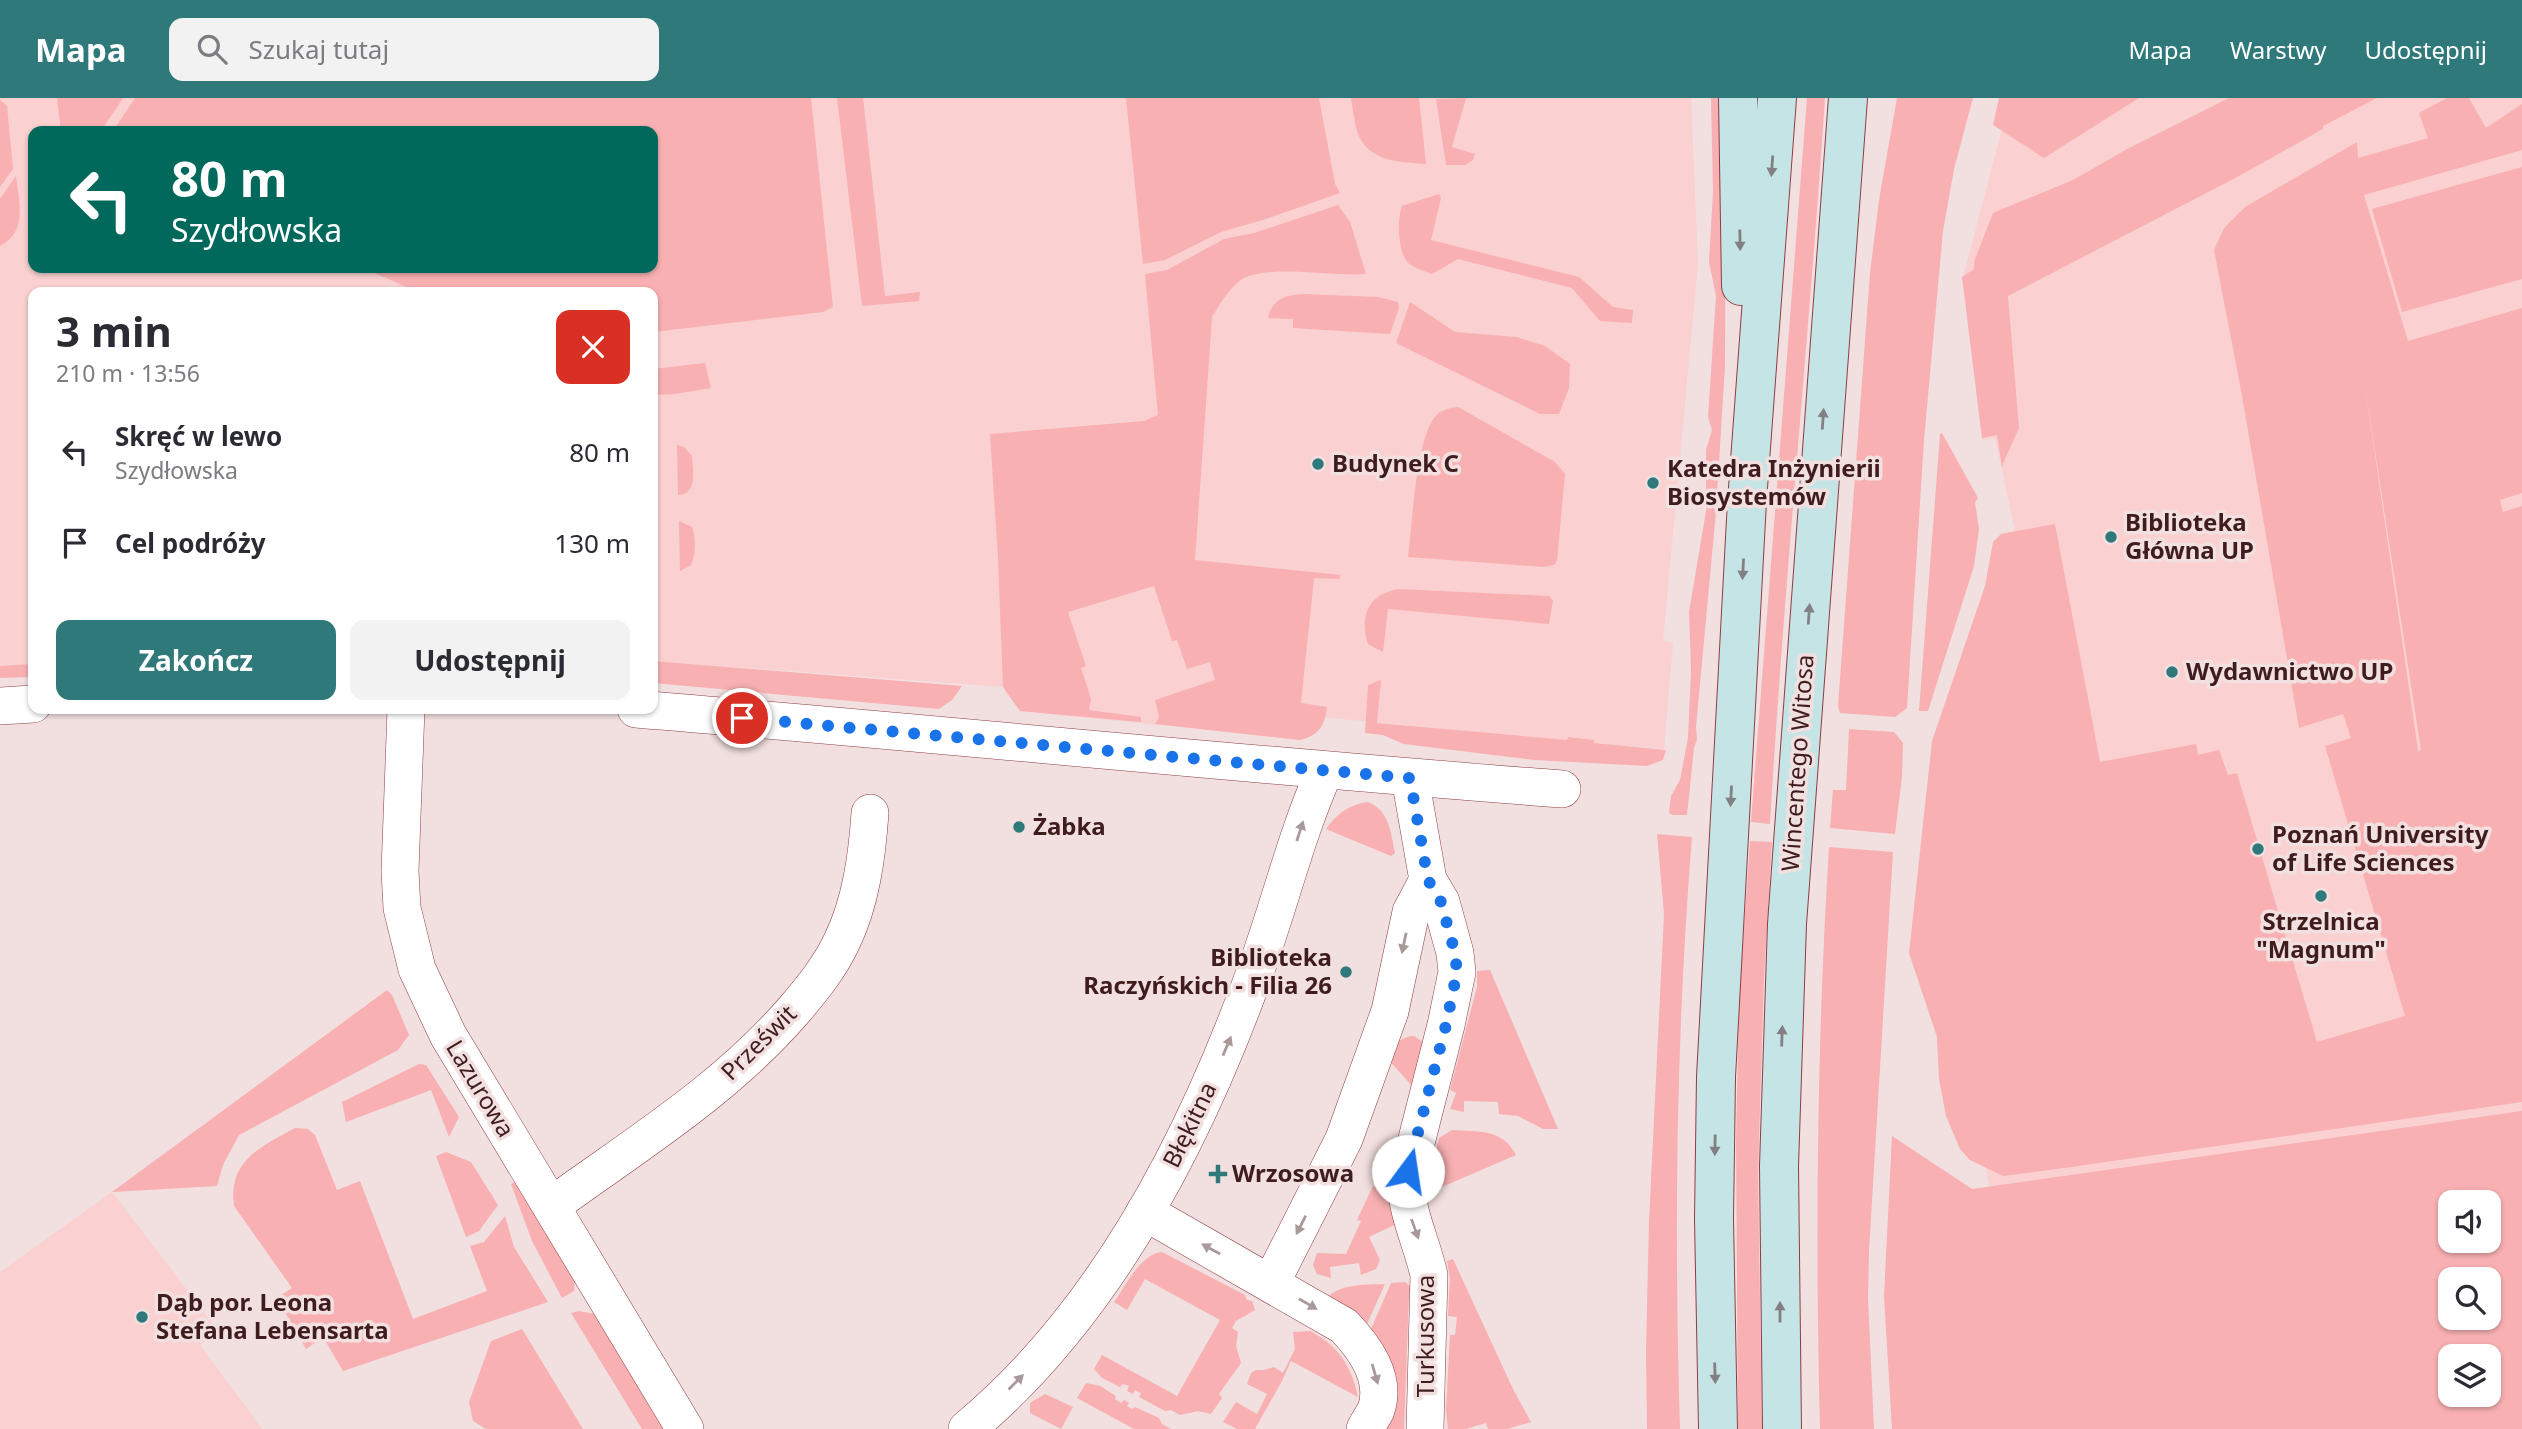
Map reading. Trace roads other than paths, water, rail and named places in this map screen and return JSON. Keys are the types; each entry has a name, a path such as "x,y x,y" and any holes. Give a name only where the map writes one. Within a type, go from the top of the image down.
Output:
{"main road":[{"path":"1738,98 1747,501"},
{"path":"1718,1429 1714,1219 1716,1077 1747,501 1777,98"},
{"name":"Wincentego Witosa","path":"1782,1429 1779,1154 1786,937 1848,98"},
{"path":"1842,166 1867,98"}],"street":[{"path":"0,706 28,704"},
{"path":"658,711 900,730 1410,778 1562,789"},
{"name":"Lazurowa","path":"407,714 400,871 402,908 409,943 429,999 447,1035 685,1429"},
{"name":"Błękitna","path":"967,1429 1033,1366 1111,1266 1145,1212 1191,1126 1227,1045 1259,960 1305,815 1325,770"},
{"name":"Turkusowa","path":"1410,778 1428,880 1441,902 1455,953 1457,972 1406,1182 1409,1214 1425,1256 1429,1275 1425,1429"},
{"name":"Prześwit","path":"551,1206 730,1076 766,1042 816,985 831,963 852,918 867,847 870,813"},
{"path":"1271,1283 1344,1139 1390,1011 1411,912 1428,880"},
{"path":"1145,1212 1345,1326 1363,1347 1374,1367 1378,1386 1376,1408 1365,1429"}],"place":[{"name":"Budynek C","path":"1318,464"},
{"name":"Katedra Inżynierii Biosystemów","path":"1653,483"},
{"name":"Biblioteka Główna UP","path":"2111,537"},
{"name":"Wydawnictwo UP","path":"2172,672"},
{"name":"Żabka","path":"1019,827"},
{"name":"Poznań University of Life Sciences","path":"2258,849"},
{"name":"Strzelnica \"Magnum\"","path":"2321,896"},
{"name":"Biblioteka Raczyńskich - Filia 26","path":"1346,972"},
{"name":"Wrzosowa","path":"1218,1174"},
{"name":"Dąb por. Leona Stefana Lebensarta","path":"142,1317"}]}
